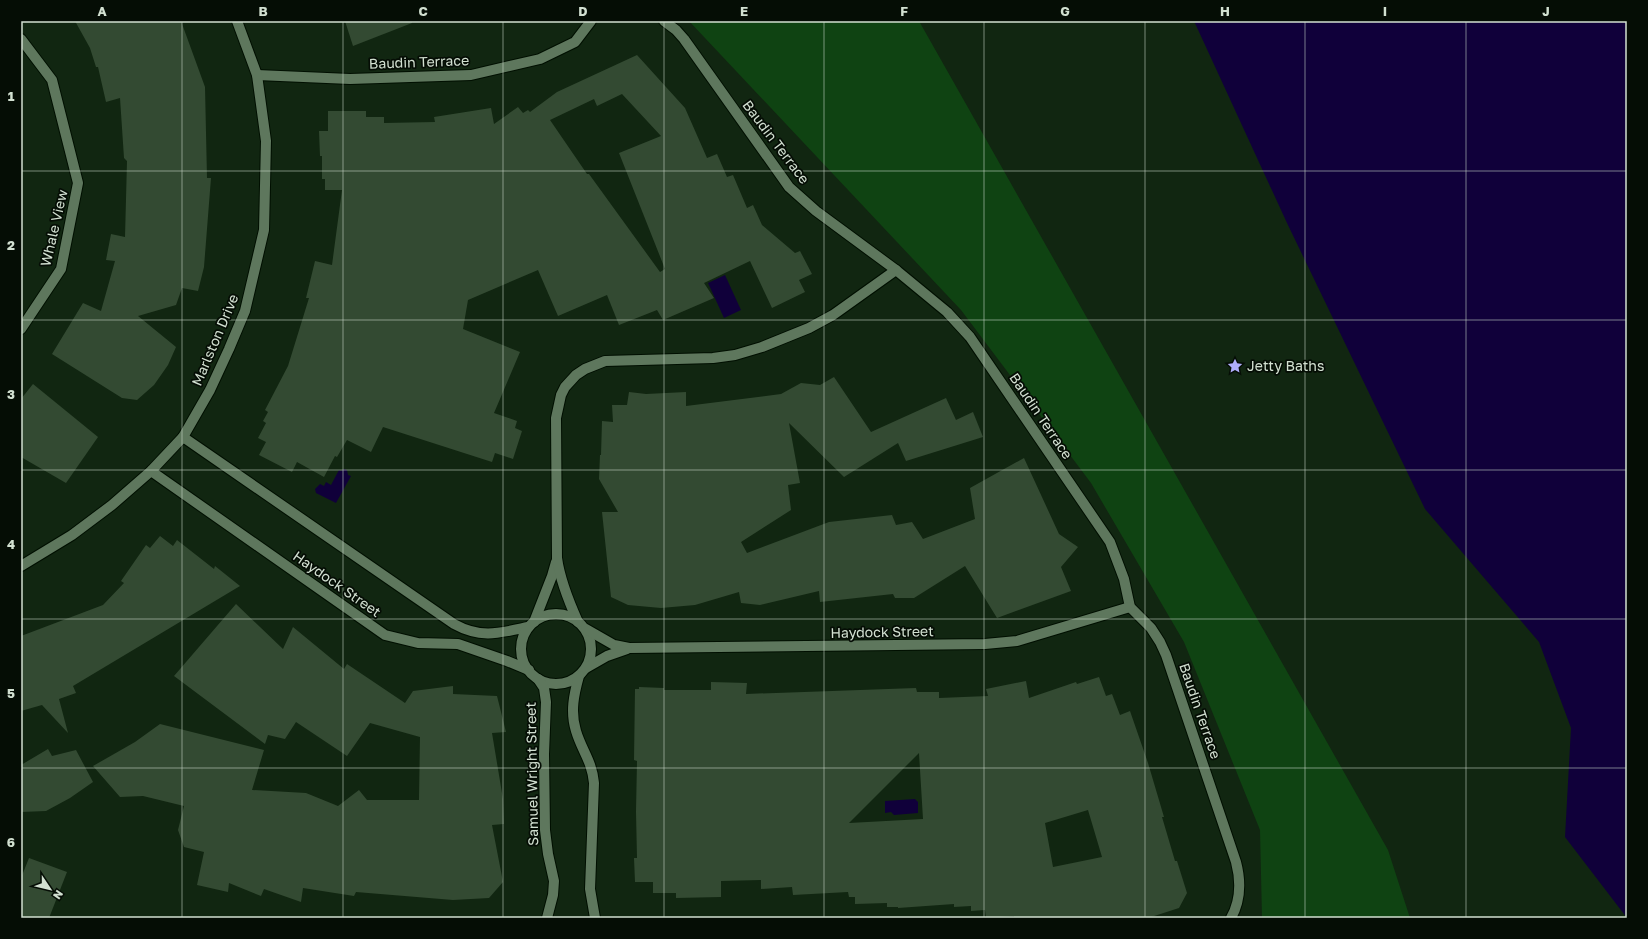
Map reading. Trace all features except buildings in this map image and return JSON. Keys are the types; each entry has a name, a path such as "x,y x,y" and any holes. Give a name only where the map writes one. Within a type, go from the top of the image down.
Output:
{"street":[{"name":"Marlston Drive","path":"21,566 72,535 112,506 151,471 183,437 210,390 245,311 261,245 264,223 266,141 257,75 237,21"},
{"name":"Baudin Terrace","path":"257,75 350,79 471,76 540,59 575,42 591,21"},
{"name":"Baudin Terrace","path":"664,21 676,30 684,39 789,187 816,212 896,270 947,312 970,337 1110,542 1124,579 1130,606 1151,628 1166,655 1236,862 1240,893 1238,903 1231,918"},
{"name":"Whale View","path":"21,39 52,80 78,183 61,269 21,329"},
{"path":"578,622 564,585 557,558 556,418 560,399 565,387 576,375 595,364 619,360 713,358 735,355 762,347 802,332 833,315 896,270"},
{"path":"183,437 454,624 474,633 500,633 531,625 540,618 554,614 569,616 586,629 592,650 588,664 581,673 573,680 559,684 538,679 524,663 521,648 522,641 531,625 552,576 557,558"},
{"name":"Haydock Street","path":"151,471 385,635 418,642 458,644 508,661 529,670"},
{"name":"Haydock Street","path":"586,629 614,645 629,648 985,644 1017,641 1130,606"},
{"name":"Haydock Street","path":"581,673 598,660 629,648"},
{"path":"581,673 572,710 576,732 593,771 594,791 590,889 595,918"},
{"name":"Samuel Wright Street","path":"538,679 544,688 546,702 544,754 545,830 548,854 554,881 553,895 547,918"}],"green space":[{"path":"689,21 919,21 1388,850 1410,918 1262,918 1260,830 1184,642 1091,483 961,310"}],"shaded area":[{"path":"1194,21 1627,21 1627,918 1565,837 1571,728 1539,642 1425,509 1287,223"},
{"path":"725,275 741,310 724,318 708,283"},
{"path":"344,469 347,470 348,475 351,476 336,503 316,493 315,489 320,484 324,486 326,482 331,485 339,470 341,471"},
{"path":"915,799 918,802 918,813 894,815 891,812 885,813 885,801"}],"place":[{"name":"Jetty Baths","path":"1235,366"}]}
